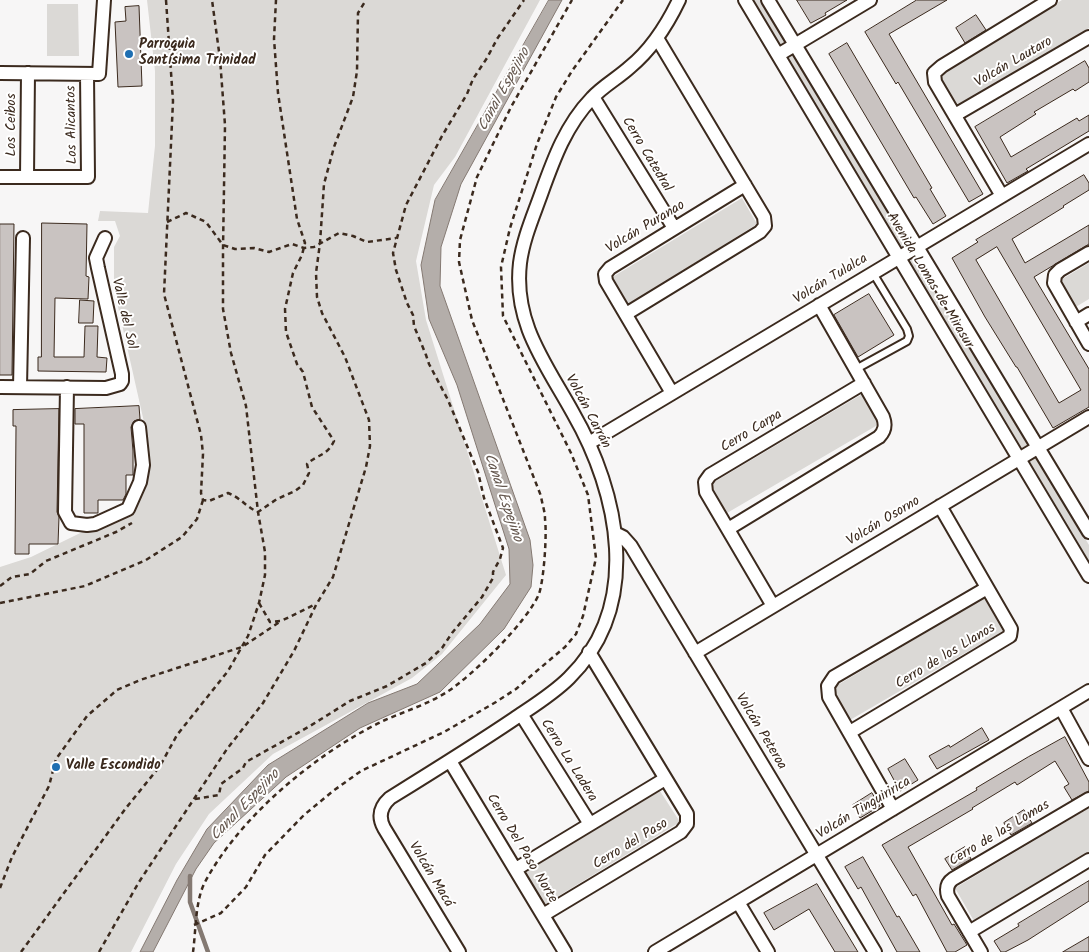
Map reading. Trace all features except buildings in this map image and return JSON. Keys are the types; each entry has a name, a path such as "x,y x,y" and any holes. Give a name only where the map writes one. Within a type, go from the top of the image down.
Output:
{"street":[{"path":"0,73 93,74 104,0"},
{"name":"Volcán Carrán","path":"381,812 390,798 521,714 564,682 580,666 603,628 614,594 617,566 615,533 606,495 589,443 573,412 543,363 530,334 521,301 520,264 525,239 559,147 575,118 593,96 639,60 657,38 679,0"},
{"name":"Avenida Lomas de Mirasur","path":"745,0 1089,576"},
{"name":"Avenida Lomas de Mirasur","path":"768,0 1089,532"},
{"path":"778,55 870,0"},
{"path":"1002,196 935,82 934,73 942,66 1050,0"},
{"name":"Volcán Lautaro","path":"955,115 1089,37"},
{"path":"626,314 763,230 765,226 764,217 657,38"},
{"name":"Los Ceibos","path":"27,177 28,73"},
{"name":"Los Alicantos","path":"0,177 88,177 93,74"},
{"name":"Cerro Catedral","path":"593,96 674,228"},
{"name":"Volcán Tulalca","path":"589,443 1089,144"},
{"name":"Volcán Puranao","path":"672,393 606,281 605,274 607,270 745,185"},
{"path":"20,387 23,238"},
{"name":"Valle del Sol","path":"67,387 106,388 117,386 122,381 96,258 105,238"},
{"path":"1089,252 1054,275 1054,283 1089,344"},
{"path":"728,529 879,437 885,428 885,422 819,305"},
{"path":"1076,322 1089,314"},
{"name":"Cerro Carpa","path":"773,606 706,492 704,487 707,478 864,383"},
{"path":"0,387 67,387 65,512 68,520 74,524 91,525 128,509 140,482 143,465 139,427"},
{"name":"Volcán Osorno","path":"695,653 1089,417"},
{"name":"Cerro de los Llanos","path":"850,732 1010,636 1011,629 940,506"},
{"name":"Volcán Peteroa","path":"615,533 627,541 875,952"},
{"path":"893,809 829,697 828,686 834,677 987,588"},
{"name":"Cerro del Paso","path":"543,915 685,828 687,824 687,814 589,652"},
{"name":"Volcán Tinguiririca","path":"655,952 1089,691"},
{"path":"1061,708 1089,759"},
{"name":"Cerro La Ladera","path":"521,714 590,824"},
{"name":"Cerro Del Paso Norte","path":"450,761 565,952"},
{"path":"516,869 666,779"},
{"name":"Cerro de las Lomas","path":"981,952 948,896 947,887 950,881 1089,799"},
{"name":"Volcán Macá","path":"381,812 380,817 384,828 459,952"},
{"path":"969,932 1089,860"},
{"path":"738,902 768,952"}],"lane":[{"path":"856,369 908,341 909,336 907,329 873,272"}],"path":[{"path":"0,603 85,586 146,560 182,537 197,519 204,500 201,493 203,454 201,435 181,366 164,294 173,102 166,0"},
{"path":"21,952 126,808 160,766 177,735 228,671 248,636 259,603 265,575 265,552 258,512 246,406 232,353 224,309 225,125 220,59 212,0"},
{"path":"258,512 303,485 309,473 307,464 330,449 334,441 312,407 303,372 297,364 286,332 285,309 293,273 305,243 297,219 278,92 274,39 276,0"},
{"path":"99,952 139,882 226,749 263,703 294,651 316,605 333,577 366,467 370,446 368,420 345,357 322,312 317,297 316,273 324,184 334,146 353,97 357,71 358,12 366,0"},
{"path":"195,799 219,795 221,784 243,768 246,762 310,726 350,700 387,686 426,663 442,648 482,597 493,578 493,572 503,548 484,498 478,472 448,400 429,364 414,326 413,315 399,278 393,253 406,205 442,136 467,94 473,79 488,58 497,39 524,0"},
{"path":"193,952 194,925 204,883 228,847 256,812 317,761 346,742 383,721 425,704 448,692 488,657 519,624 531,609 540,592 546,520 541,496 472,320 464,288 459,255 460,240 477,177 515,100 572,0"},
{"path":"194,925 221,913 246,887 265,855 304,815 333,791 361,771 444,732 496,702 527,680 565,647 576,634 583,616 596,558 588,495 571,453 503,316 501,267 510,228 537,144 556,98 572,71 623,0"},
{"path":"167,222 186,214 206,222 223,245 235,249 254,248 269,252 292,244 304,248 314,247 339,232 368,242 396,238"},
{"path":"204,500 228,493 239,497 249,509 258,512"},
{"path":"0,586 3,586 12,577 30,574 46,560 116,532 131,524 136,515 128,509"},
{"path":"259,603 270,622 281,622"},
{"path":"0,888 12,857 49,786 56,759 87,716 117,690 140,680 242,647 281,622 316,605"}],"shaded area":[{"path":"147,0 540,0 455,157 434,185 416,261 426,320 506,575 442,654 412,678 273,754 209,814 176,864 131,952 0,952 0,567 31,557 109,519 125,509 147,467 146,431 114,289 114,247 120,236 115,221 98,221 100,211 148,213 155,146 155,71"},
{"path":"754,0 760,0 1089,545 1089,564"},
{"path":"1062,0 1089,0 1089,28 957,108 938,77"},
{"path":"47,4 78,4 79,56 47,56"},
{"path":"742,198 757,224 628,305 611,278"},
{"path":"1089,263 1089,299 1074,308 1059,281"},
{"path":"864,393 881,423 727,513 711,484"},
{"path":"984,598 1003,631 850,720 831,689"},
{"path":"660,791 680,822 542,906 525,872"},
{"path":"1089,808 1089,852 974,921 955,888"}],"water":[{"name":"Canal Espejino","path":"549,0 562,0 461,184 441,247 440,286 530,540 533,565 531,587 504,629 440,692 360,728 286,777 214,843 196,869 153,952 140,952 177,880 207,829 268,765 368,703 417,684 480,624 510,584 509,549 457,385 429,319 421,265 435,200"}],"waterway":[{"path":"190,876 190,902 208,952"}],"place":[{"name":"Parroquia Santísima Trinidad","path":"129,54"},
{"name":"Valle Escondido","path":"56,767"}]}
